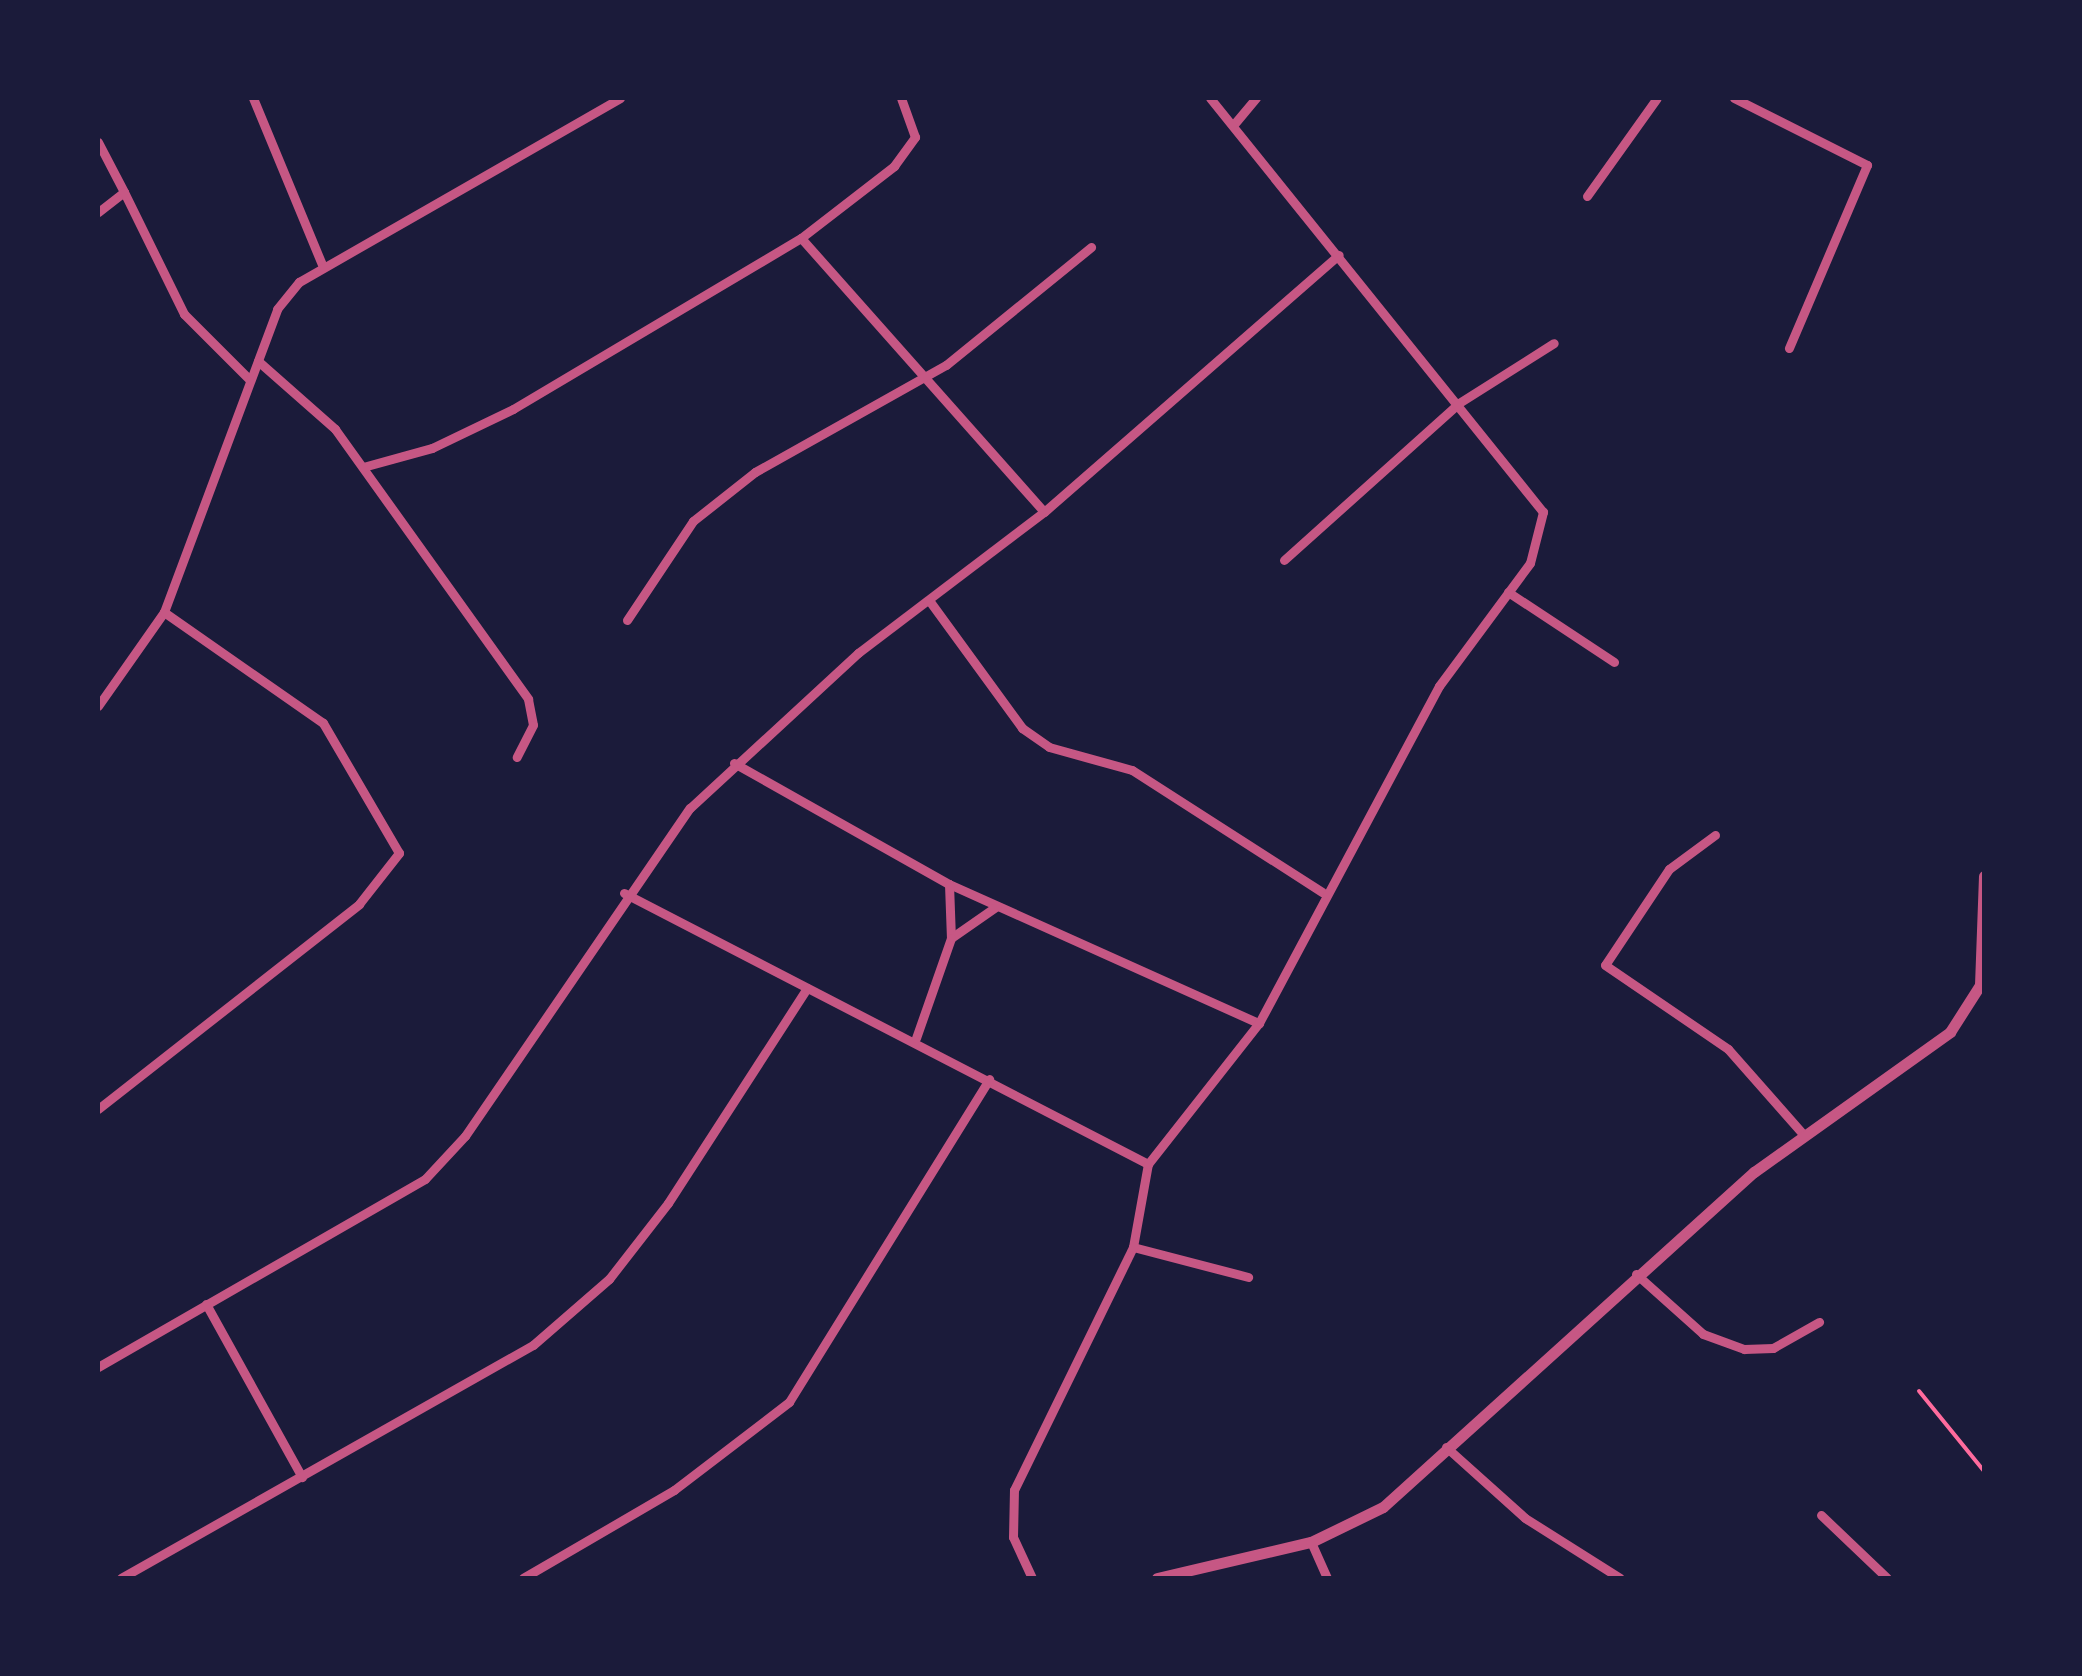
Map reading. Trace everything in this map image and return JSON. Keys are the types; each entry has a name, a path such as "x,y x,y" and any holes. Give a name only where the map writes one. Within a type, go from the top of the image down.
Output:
{"street":[{"path":"253,98 324,267"},
{"path":"98,706 164,612 277,309 324,267 604,101 620,98"},
{"path":"363,467 432,448 513,409 801,238 894,166 915,137 901,98"},
{"path":"1032,1578 1013,1537 1014,1490 1133,1247 1148,1164 1259,1022 1322,892 1439,686 1530,563 1542,512 1210,98"},
{"path":"1234,124 1256,98"},
{"path":"1587,196 1657,98"},
{"path":"1734,98 1867,164 1789,348"},
{"path":"98,142 184,314 250,380"},
{"path":"98,212 124,192"},
{"path":"801,238 929,376 1044,512"},
{"path":"627,620 693,521 755,472 929,376 1091,247"},
{"path":"98,1367 425,1179 465,1136 624,893 734,763 1044,512 1340,256"},
{"path":"1284,560 1459,404 1554,343"},
{"path":"258,361 363,467 386,512 528,699 533,725 517,757"},
{"path":"1508,592 1614,662"},
{"path":"931,602 1022,728 1050,747 1132,770 1322,892"},
{"path":"98,1109 344,916 387,878 398,853 323,722 164,612"},
{"path":"734,763 804,810 948,884 1259,1022"},
{"path":"1715,835 1669,869 1606,966 1728,1049 1804,1134"},
{"path":"1156,1578 1311,1542 1383,1507 1636,1274 1804,1134 1950,1032 1982,988 1984,876"},
{"path":"916,1038 951,938 948,884"},
{"path":"624,893 807,988 916,1038 1148,1164"},
{"path":"951,938 996,906"},
{"path":"121,1578 533,1346 609,1279 807,988"},
{"path":"523,1578 674,1490 789,1402 989,1079"},
{"path":"1133,1247 1248,1277"},
{"path":"1636,1274 1703,1334 1744,1349 1772,1348 1819,1322"},
{"path":"206,1304 302,1477"},
{"path":"1446,1448 1526,1518 1620,1578"},
{"path":"1821,1515 1887,1578"},
{"path":"1311,1542 1327,1578"}],"path":[{"path":"1920,1391 1984,1472"}]}
